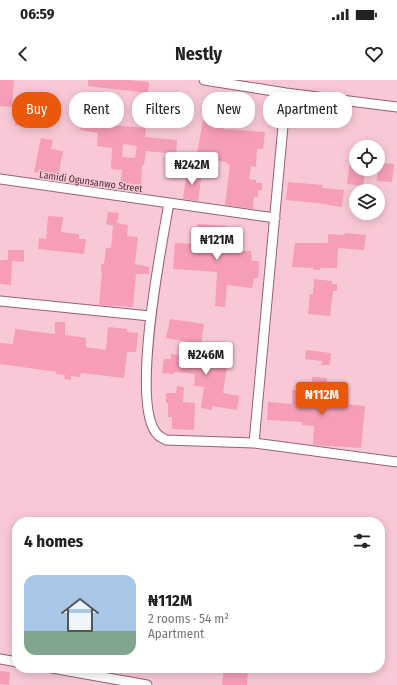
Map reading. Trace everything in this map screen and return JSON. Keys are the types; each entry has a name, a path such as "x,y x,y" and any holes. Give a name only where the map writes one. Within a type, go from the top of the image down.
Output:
{"street":[{"path":"204,80 280,92"},
{"path":"352,101 397,107"},
{"path":"254,443 283,128"},
{"name":"Lamidi Ogunsanwo Street","path":"0,179 275,218"},
{"path":"169,203 150,316 146,396 152,426 157,435 166,440 254,443 397,462"},
{"path":"0,301 150,316"},
{"path":"0,659 12,661"},
{"path":"80,673 147,685"}],"building":[{"path":"0,80 14,80 12,107 0,106"},
{"path":"88,80 128,80 149,82 148,92 88,86"},
{"path":"124,126 146,128 145,137 177,140 176,154 146,151 144,165 142,165 141,185 121,183 122,170 111,169 112,148 97,146 98,133 80,130 80,128 124,128","holes":["123,144 137,146 135,158 122,157"]},
{"path":"202,126 202,128 223,128 265,132 263,149 257,149 256,167 251,166 249,179 256,180 256,183 262,183 262,190 258,190 258,197 254,197 253,209 225,205 230,165 227,164 227,162 196,159"},
{"path":"41,138 53,140 51,149 63,151 58,177 34,172"},
{"path":"385,163 394,164 392,182 377,181 378,176 385,176"},
{"path":"349,169 349,176 365,176 363,184 347,184"},
{"path":"187,171 202,173 198,201 183,199"},
{"path":"288,182 323,185 322,188 344,190 342,207 286,200"},
{"path":"108,212 119,213 117,223 128,225 127,236 138,237 135,264 149,267 149,274 136,274 133,307 99,305 102,272 101,264 104,264 106,248 111,248 113,226 106,224"},
{"path":"48,216 63,217 61,232 79,234 79,239 86,239 84,254 38,249 39,238 46,239"},
{"path":"198,224 226,226 223,250 251,251 252,261 259,261 258,278 254,278 252,288 227,285 225,307 215,306 217,272 173,269 175,243 196,244"},
{"path":"345,233 366,235 364,250 338,248 337,268 321,268 320,270 313,270 313,268 292,267 295,243 328,243 328,234 344,235"},
{"path":"8,250 24,250 24,262 12,261 11,285 0,284 0,260 8,260"},
{"path":"314,279 332,281 332,284 337,284 337,291 333,291 330,316 308,314 310,294 313,294"},
{"path":"170,319 204,324 201,344 166,338"},
{"path":"55,322 65,322 65,335 86,338 86,347 106,350 108,327 127,329 127,332 138,333 136,352 127,352 124,378 81,373 80,377 71,376 71,380 64,379 65,375 56,374 57,372 0,364 0,343 13,344 15,329 55,334"},
{"path":"197,349 229,353 223,393 239,396 237,410 212,406 212,410 201,408 204,387 194,386 195,374 174,372 174,374 162,373 164,359 171,359 171,354 196,357"},
{"path":"306,350 331,353 330,365 321,365 322,361 305,359"},
{"path":"312,377 327,378 325,402 365,406 361,448 313,445 314,426 302,425 302,422 267,420 268,402 292,404 292,390 311,390"},
{"path":"177,386 184,387 183,402 195,403 194,430 172,429 172,417 168,417 166,393 176,393"},
{"path":"0,671 10,672 9,685 0,684"},
{"path":"223,673 248,673 247,685 222,685"}]}
